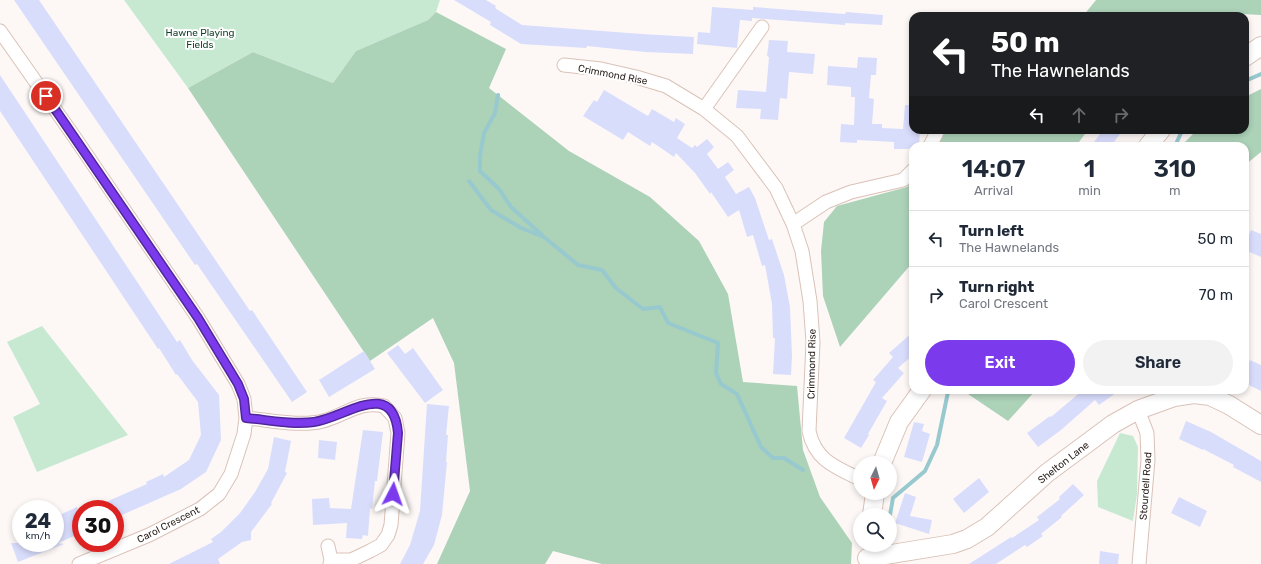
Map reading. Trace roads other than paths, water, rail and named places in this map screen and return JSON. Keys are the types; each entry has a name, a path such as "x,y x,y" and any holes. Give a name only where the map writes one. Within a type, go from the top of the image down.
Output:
{"street":[{"path":"704,109 762,27"},
{"name":"Carol Crescent","path":"0,31 198,318 238,384 244,399 246,418 244,434 231,474 219,494 200,509 149,535 79,564"},
{"path":"1249,54 1261,46"},
{"name":"Crimmond Rise","path":"564,65 636,76 666,86 704,109 737,136 776,188 793,224 802,250 810,301 813,342 809,431 811,442 818,454 832,466 853,476"},
{"path":"1151,142 1158,134"},
{"path":"793,224 826,202 851,192 903,180 909,174"},
{"path":"885,456 899,422 919,394"},
{"name":"Shelton Lane","path":"867,556 953,544 967,539 987,526 1048,473 1113,424 1138,410 1174,397 1194,394 1210,396 1229,405 1261,425"},
{"path":"246,418 298,423 316,422 324,421 359,406 370,404 384,406 395,418 398,433 391,525 388,535 381,544 351,560 330,562 328,546"},
{"name":"Stourdell Road","path":"1138,410 1147,433 1148,460 1139,564"}],"waterway":[{"path":"1249,79 1261,74"},
{"path":"498,95 495,113 484,133 480,156 480,171 499,189 511,207 542,235"},
{"path":"1177,142 1181,134"},
{"path":"469,181 491,210 521,228 544,237 578,265 602,270 616,288 643,309 660,307 668,323 718,343 716,373 721,384 737,394 761,447 773,458 784,458 803,470"},
{"path":"891,508 893,498 925,471 937,445 948,394"}],"park label":[{"name":"Hawne Playing Fields","path":"200,38"}]}
